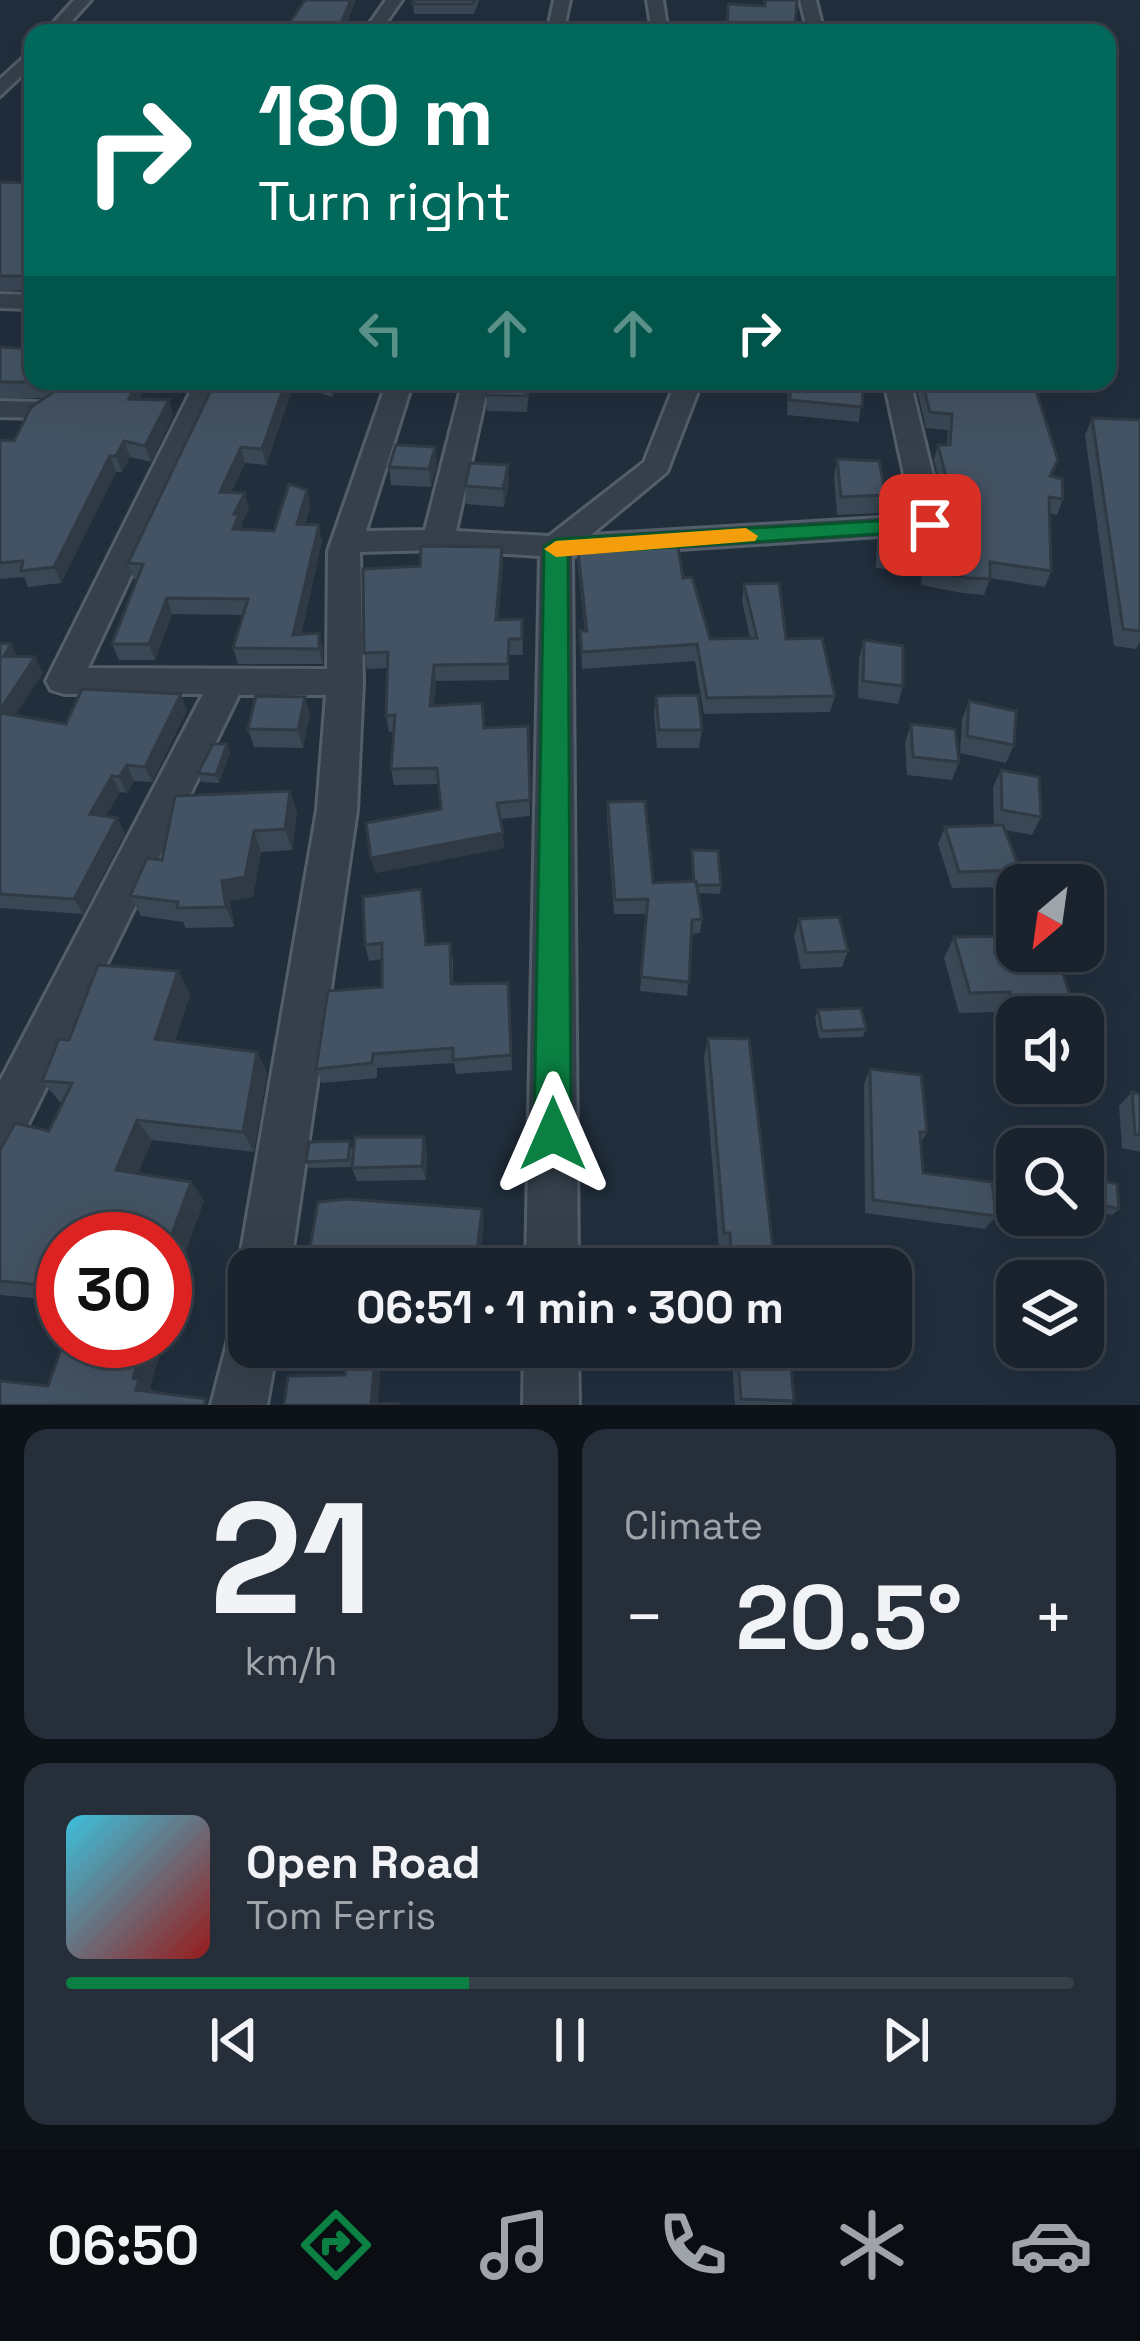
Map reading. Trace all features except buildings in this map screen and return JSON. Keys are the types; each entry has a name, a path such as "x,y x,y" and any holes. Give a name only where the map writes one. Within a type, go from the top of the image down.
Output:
{"street":[{"path":"60,24 83,0"},
{"path":"0,90 24,64"},
{"path":"204,390 64,681 345,682"},
{"path":"267,1248 337,810 347,542 397,390"},
{"path":"438,540 474,390"},
{"path":"556,547 657,466 686,390"},
{"path":"347,542 438,540 556,547 930,525 899,390"},
{"path":"0,409 40,410"},
{"path":"552,1248 556,547"},
{"path":"0,1130 226,685"},
{"path":"239,1405 246,1368"},
{"path":"551,1368 551,1405"}],"slow traffic":[{"path":"556,549 746,536"}],"route":[{"path":"553,1134 556,547 930,525"}]}
